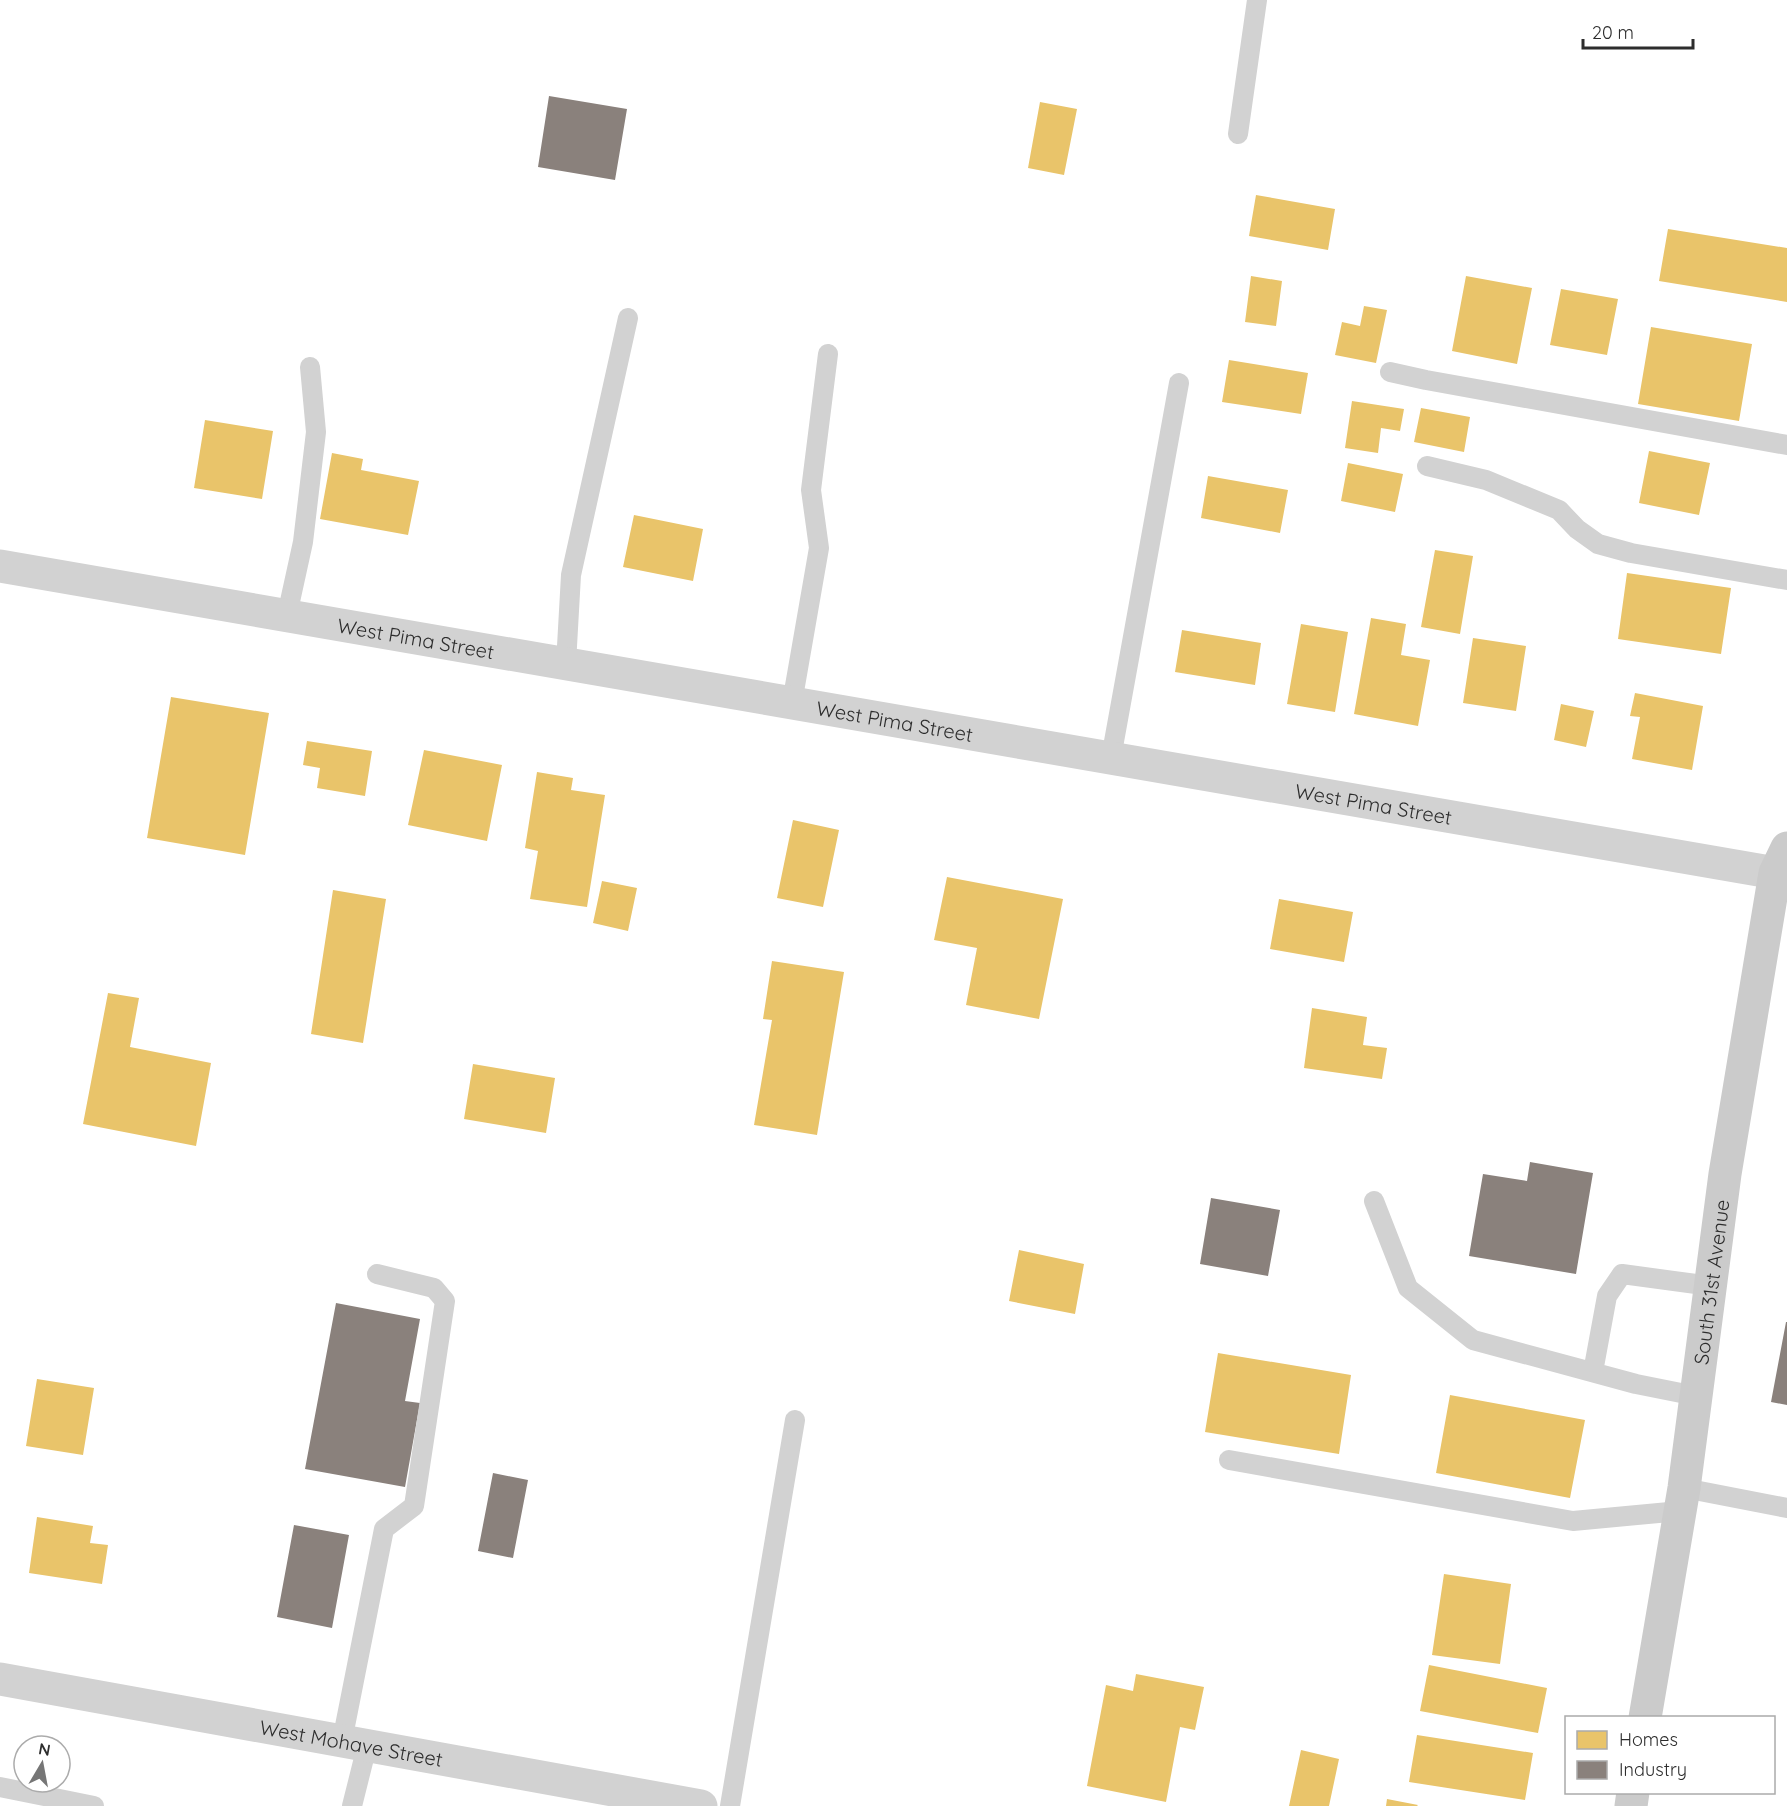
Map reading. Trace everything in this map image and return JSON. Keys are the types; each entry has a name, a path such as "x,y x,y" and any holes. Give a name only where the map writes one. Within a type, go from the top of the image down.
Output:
{"street":[{"name":"West Pima Street","path":"0,566 1111,758 1783,865"},
{"name":"South 31st Avenue","path":"1645,1716 1682,1499 1725,1174 1783,865"},
{"name":"West Mohave Street","path":"0,1679 701,1806"}],"lane":[{"path":"1238,134 1257,0"},
{"path":"566,664 572,575 628,318"},
{"path":"792,703 819,548 811,490 828,354"},
{"path":"287,615 303,542 316,432 310,367"},
{"path":"1390,372 1426,381 1787,445"},
{"path":"1111,758 1179,383"},
{"path":"1427,466 1486,480 1552,506 1577,529 1598,544 1631,553 1787,580"},
{"path":"1374,1201 1408,1288 1473,1340 1636,1384 1696,1396"},
{"path":"352,1806 354,1744 384,1529 414,1506 445,1301 434,1288 377,1274"},
{"path":"1593,1372 1607,1296 1622,1274 1711,1286"},
{"path":"730,1806 795,1420"},
{"path":"1229,1460 1574,1521 1682,1499 1787,1508"},
{"path":"0,1787 94,1806"}],"building: Homes":[{"path":"1040,102 1077,109 1064,175 1028,168"},
{"path":"1256,195 1335,209 1328,250 1249,236"},
{"path":"1668,229 1787,248 1787,302 1659,281"},
{"path":"1251,276 1282,281 1276,326 1245,322"},
{"path":"1466,276 1532,288 1517,364 1452,351"},
{"path":"1561,289 1618,299 1607,355 1550,345"},
{"path":"1364,306 1387,310 1376,363 1335,355 1342,322 1360,326"},
{"path":"1651,327 1752,344 1739,421 1638,404"},
{"path":"1229,360 1308,373 1301,414 1222,402"},
{"path":"1352,401 1404,409 1400,431 1381,428 1378,453 1345,448"},
{"path":"1421,408 1470,417 1464,452 1414,442"},
{"path":"205,420 273,431 262,499 194,488"},
{"path":"1649,451 1710,463 1699,515 1639,503"},
{"path":"332,453 363,459 361,470 419,481 408,535 320,519"},
{"path":"1348,463 1403,474 1395,512 1341,501"},
{"path":"1208,476 1288,490 1280,533 1201,518"},
{"path":"634,515 703,529 693,581 623,567"},
{"path":"1435,550 1473,556 1460,634 1421,627"},
{"path":"1627,573 1731,588 1721,654 1618,639"},
{"path":"1371,618 1406,624 1401,655 1430,660 1418,726 1354,714"},
{"path":"1301,624 1348,632 1335,712 1287,704"},
{"path":"1182,630 1261,643 1255,685 1175,672"},
{"path":"1473,638 1526,646 1516,711 1463,703"},
{"path":"1635,693 1703,706 1692,770 1632,759 1640,717 1630,716"},
{"path":"171,697 269,713 245,855 147,838"},
{"path":"1561,704 1594,711 1586,747 1554,740"},
{"path":"307,741 372,751 365,796 317,788 320,768 303,765"},
{"path":"424,750 502,765 487,841 408,825"},
{"path":"537,772 573,778 571,790 605,795 587,907 530,899 538,851 525,848"},
{"path":"793,820 839,830 823,907 777,898"},
{"path":"947,877 1063,899 1039,1019 966,1005 977,948 934,940"},
{"path":"602,881 637,888 628,931 593,923"},
{"path":"333,890 386,899 363,1043 311,1034"},
{"path":"1279,899 1353,912 1344,962 1270,949"},
{"path":"772,961 844,972 817,1135 754,1125 772,1020 763,1019"},
{"path":"108,993 139,998 130,1047 211,1063 196,1146 83,1124"},
{"path":"1312,1008 1367,1017 1363,1045 1387,1048 1382,1079 1304,1068"},
{"path":"473,1064 555,1078 546,1133 464,1119"},
{"path":"1019,1250 1084,1264 1075,1314 1009,1301"},
{"path":"1218,1353 1351,1375 1339,1454 1205,1432"},
{"path":"37,1379 94,1388 83,1455 26,1446"},
{"path":"1450,1395 1585,1420 1570,1498 1436,1473"},
{"path":"37,1517 93,1526 90,1543 108,1545 102,1584 29,1573"},
{"path":"1444,1574 1511,1584 1500,1664 1432,1655"},
{"path":"1429,1665 1547,1688 1538,1733 1420,1711"},
{"path":"1136,1674 1204,1687 1195,1730 1180,1727 1166,1802 1087,1786 1106,1685 1133,1691"},
{"path":"1417,1735 1533,1753 1525,1800 1409,1782"},
{"path":"1301,1750 1339,1759 1329,1806 1289,1806"},
{"path":"1387,1799 1418,1805 1386,1806"}],"building: Industry":[{"path":"549,96 627,109 615,180 538,167"},
{"path":"1530,1162 1593,1173 1576,1274 1469,1256 1483,1174 1527,1181"},
{"path":"1211,1198 1280,1210 1268,1276 1200,1264"},
{"path":"336,1303 420,1319 405,1401 420,1403 405,1487 305,1469"},
{"path":"1787,1322 1787,1405 1771,1402"},
{"path":"493,1473 528,1480 513,1558 478,1551"},
{"path":"294,1525 349,1535 332,1628 277,1617"}]}
